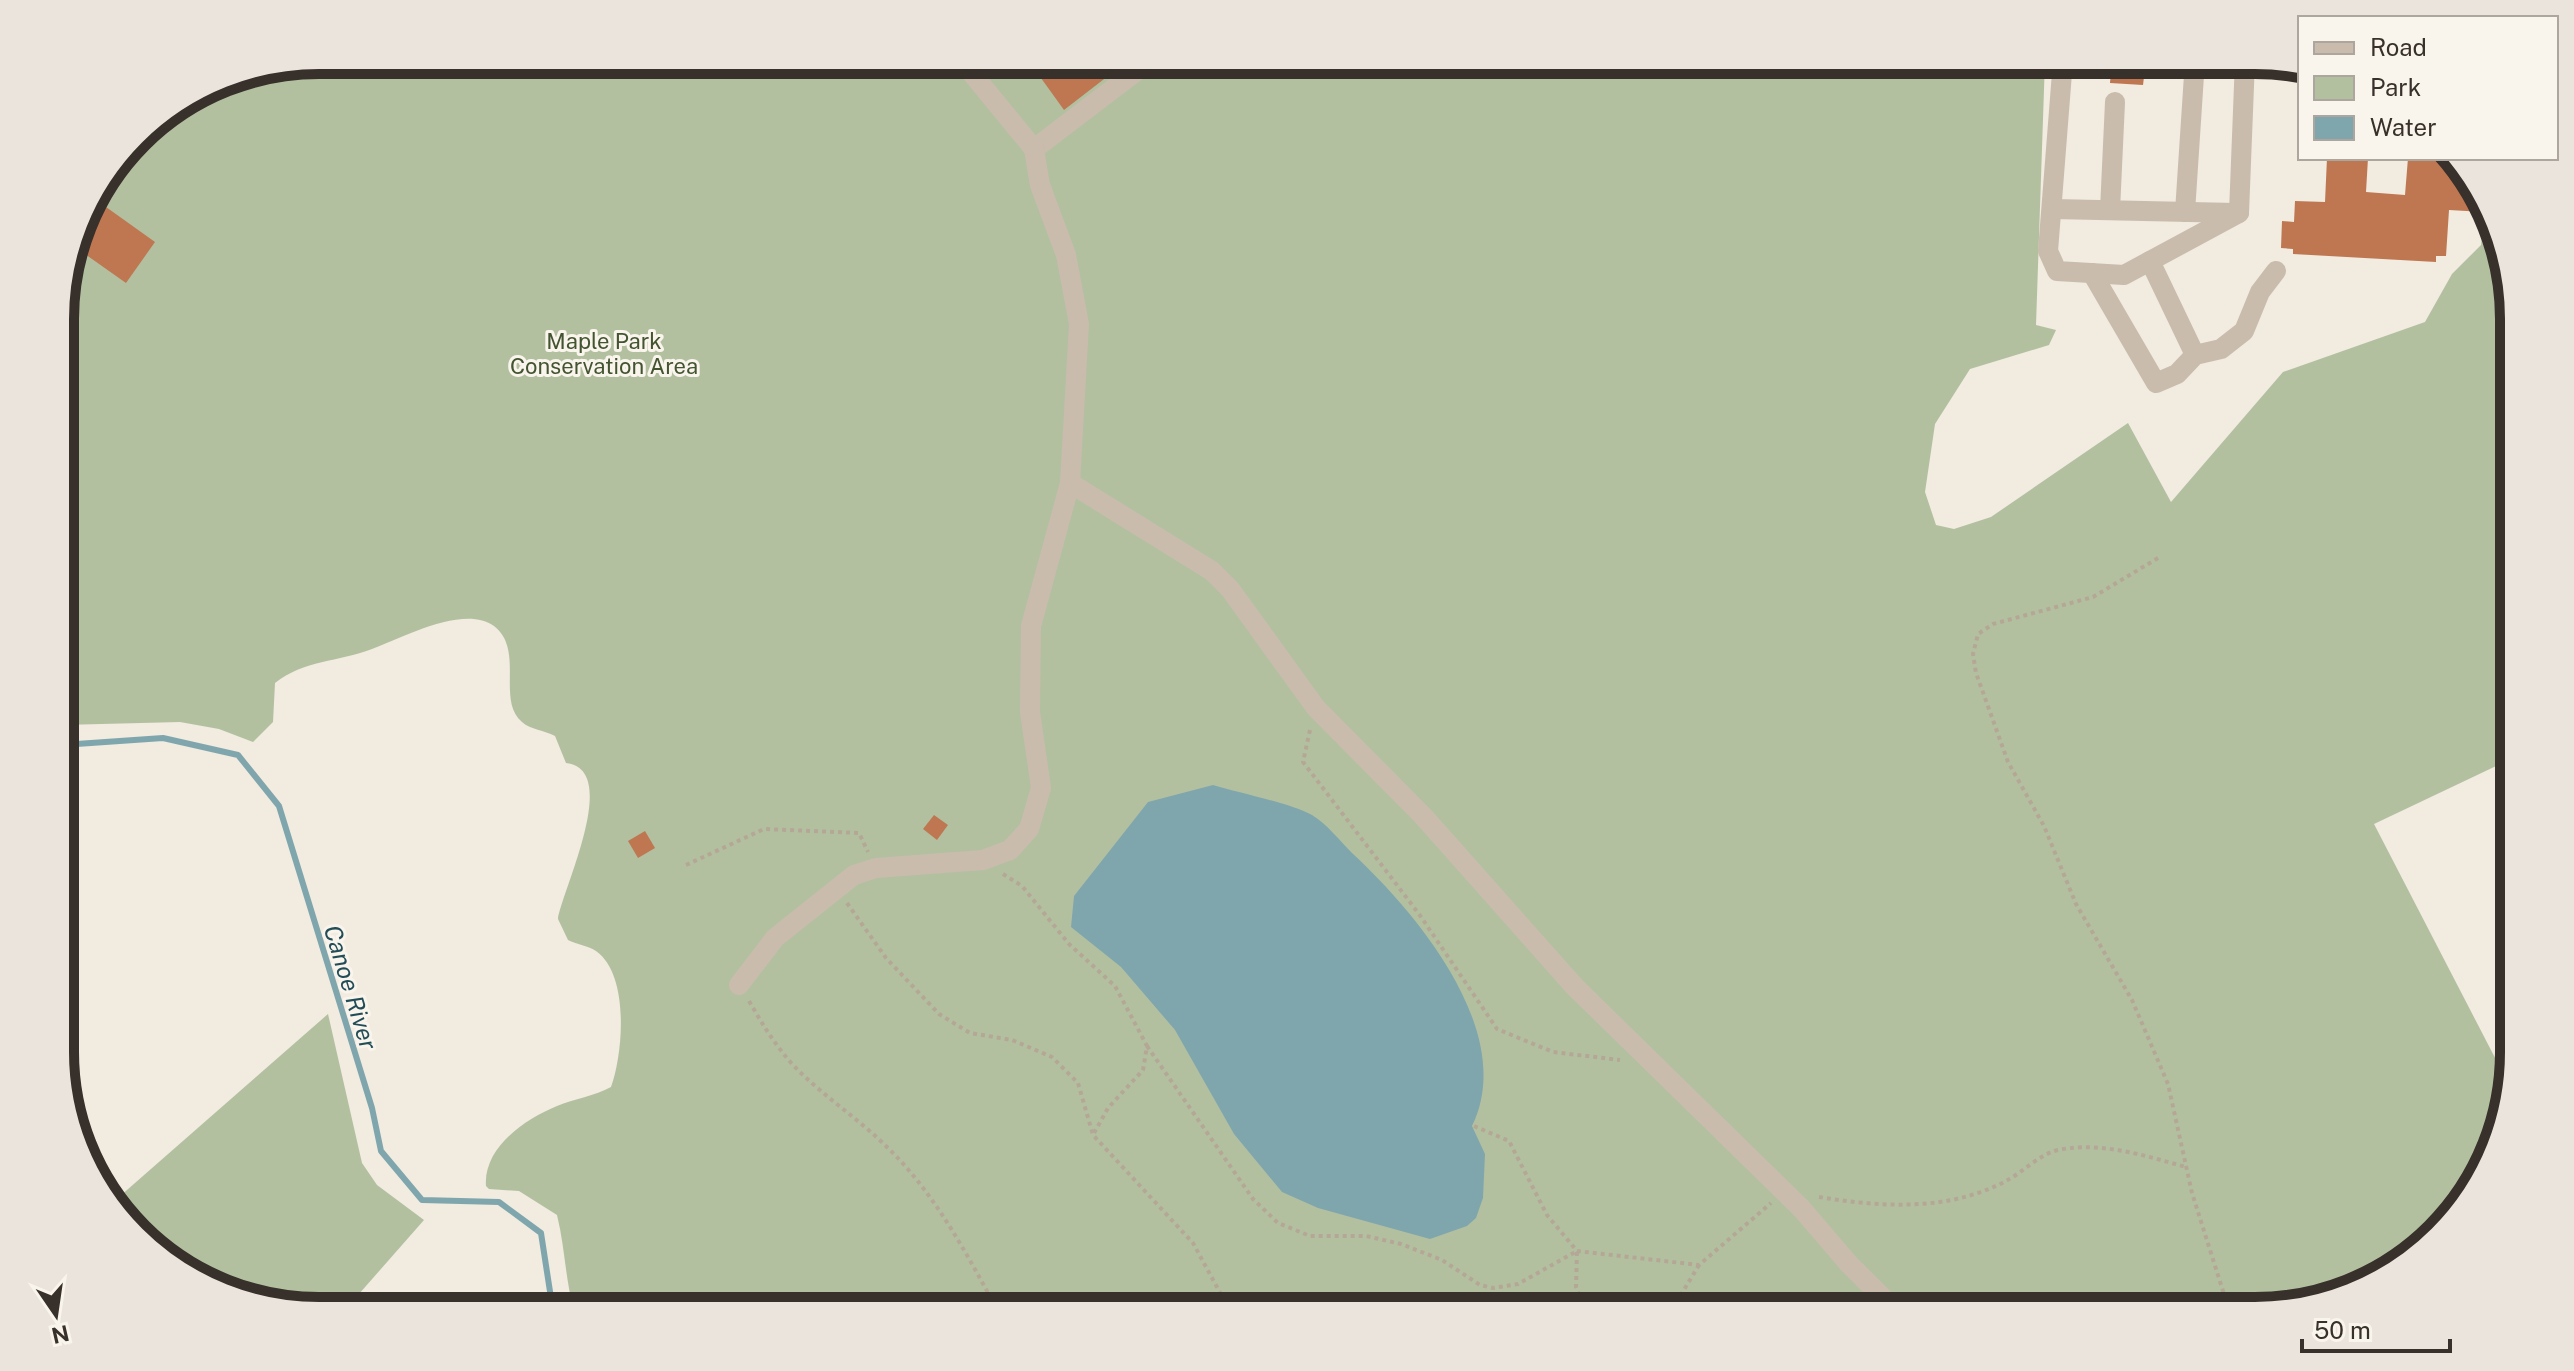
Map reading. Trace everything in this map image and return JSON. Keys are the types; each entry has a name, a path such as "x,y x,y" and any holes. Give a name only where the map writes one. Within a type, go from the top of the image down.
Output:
{"lane":[{"path":"2062,74 2048,251 2057,271 2124,275 2239,213"},
{"path":"2185,212 2194,74"},
{"path":"2239,213 2244,74"},
{"path":"739,985 775,938 854,875 876,868 983,860 1010,850 1029,829 1041,788 1030,712 1031,626 1070,483 1079,324 1066,255 1040,185 1034,149 973,75"},
{"path":"1034,149 1132,75"},
{"path":"2110,210 2115,102"},
{"path":"2053,209 2239,213"},
{"path":"2150,261 2195,355"},
{"path":"2092,273 2156,383 2177,374 2195,355 2221,349 2244,331 2260,292 2276,271"},
{"path":"1070,483 1212,571 1230,589 1316,708 1424,817 1575,987 1784,1191 1882,1296"}],"path":[{"path":"2158,558 2093,597 1993,624 1978,634 1973,654 2008,762 2044,826 2076,904 2132,1000 2168,1084 2186,1167 2225,1296"},
{"path":"1316,708 1303,762 1419,914 1497,1029 1553,1052 1653,1063"},
{"path":"686,865 764,829 859,833 876,868"},
{"path":"983,860 1022,886 1069,944 1115,986 1147,1046 1253,1199 1278,1223 1310,1236 1366,1236 1401,1244 1442,1260 1480,1285 1493,1288 1518,1284 1577,1251 1699,1265"},
{"path":"837,889 886,958 939,1014 970,1033 1012,1040 1052,1057 1078,1083 1093,1135 1193,1243 1222,1297"},
{"path":"739,985 771,1039 796,1068 888,1147 922,1184 951,1226 990,1297"},
{"path":"1093,1135 1108,1108 1143,1070 1147,1046"},
{"path":"1474,1126 1509,1141 1547,1215 1577,1251 1576,1287 1580,1296"},
{"path":"1681,1296 1699,1265 1784,1191 1872,1206 1948,1203 2004,1182 2053,1151 2075,1147 2119,1150 2186,1167"}],"green space":[{"name":"Maple Park Conservation Area","path":"2045,74 2036,325 2056,330 2049,345 1970,369 1935,424 1925,492 1936,525 1954,529 1991,517 2128,423 2171,502 2283,372 2425,322 2452,274 2481,245 2483,230 2492,255 2500,319 2500,764 2374,824 2499,1066 2498,1084 2492,1116 2475,1161 2439,1214 2417,1236 2364,1272 2303,1292 2271,1296 571,1297 557,1215 519,1191 489,1189 486,1186 487,1172 499,1147 520,1127 557,1106 611,1087 620,1036 619,996 607,962 593,949 568,940 558,919 584,833 589,786 582,770 566,763 555,736 526,725 515,713 511,701 508,648 503,636 494,626 481,620 450,621 286,675 275,683 273,722 253,742 219,729 180,722 74,725 75,303 79,271 87,240 107,196 146,146 183,115 210,99 271,79 303,75"},
{"path":"328,1014 362,1163 377,1185 424,1220 356,1297 287,1295 238,1283 227,1274 207,1270 183,1256 146,1225 121,1195"}],"water":[{"path":"1213,785 1291,806 1318,819 1404,907 1453,977 1471,1014 1482,1052 1483,1090 1472,1126 1485,1154 1483,1198 1476,1218 1467,1226 1430,1239 1318,1208 1282,1192 1234,1134 1175,1030 1121,967 1071,927 1074,896 1148,802"}],"building":[{"path":"2111,74 2144,74 2143,85 2110,83"},
{"path":"1039,75 1107,75 1108,76 1064,110"},
{"path":"2327,160 2368,160 2366,192 2405,195 2408,160 2441,160 2476,212 2449,210 2446,256 2436,256 2436,262 2293,254 2293,249 2281,248 2282,221 2294,222 2295,201 2325,202"},
{"path":"103,205 155,242 126,283 84,253"},
{"path":"934,815 948,825 937,840 923,829"},
{"path":"645,831 655,848 638,858 628,841"}],"waterway":[{"name":"Canoe River","path":"74,744 163,738 238,755 279,806 372,1108 381,1151 422,1200 499,1202 541,1233 551,1297"}]}
